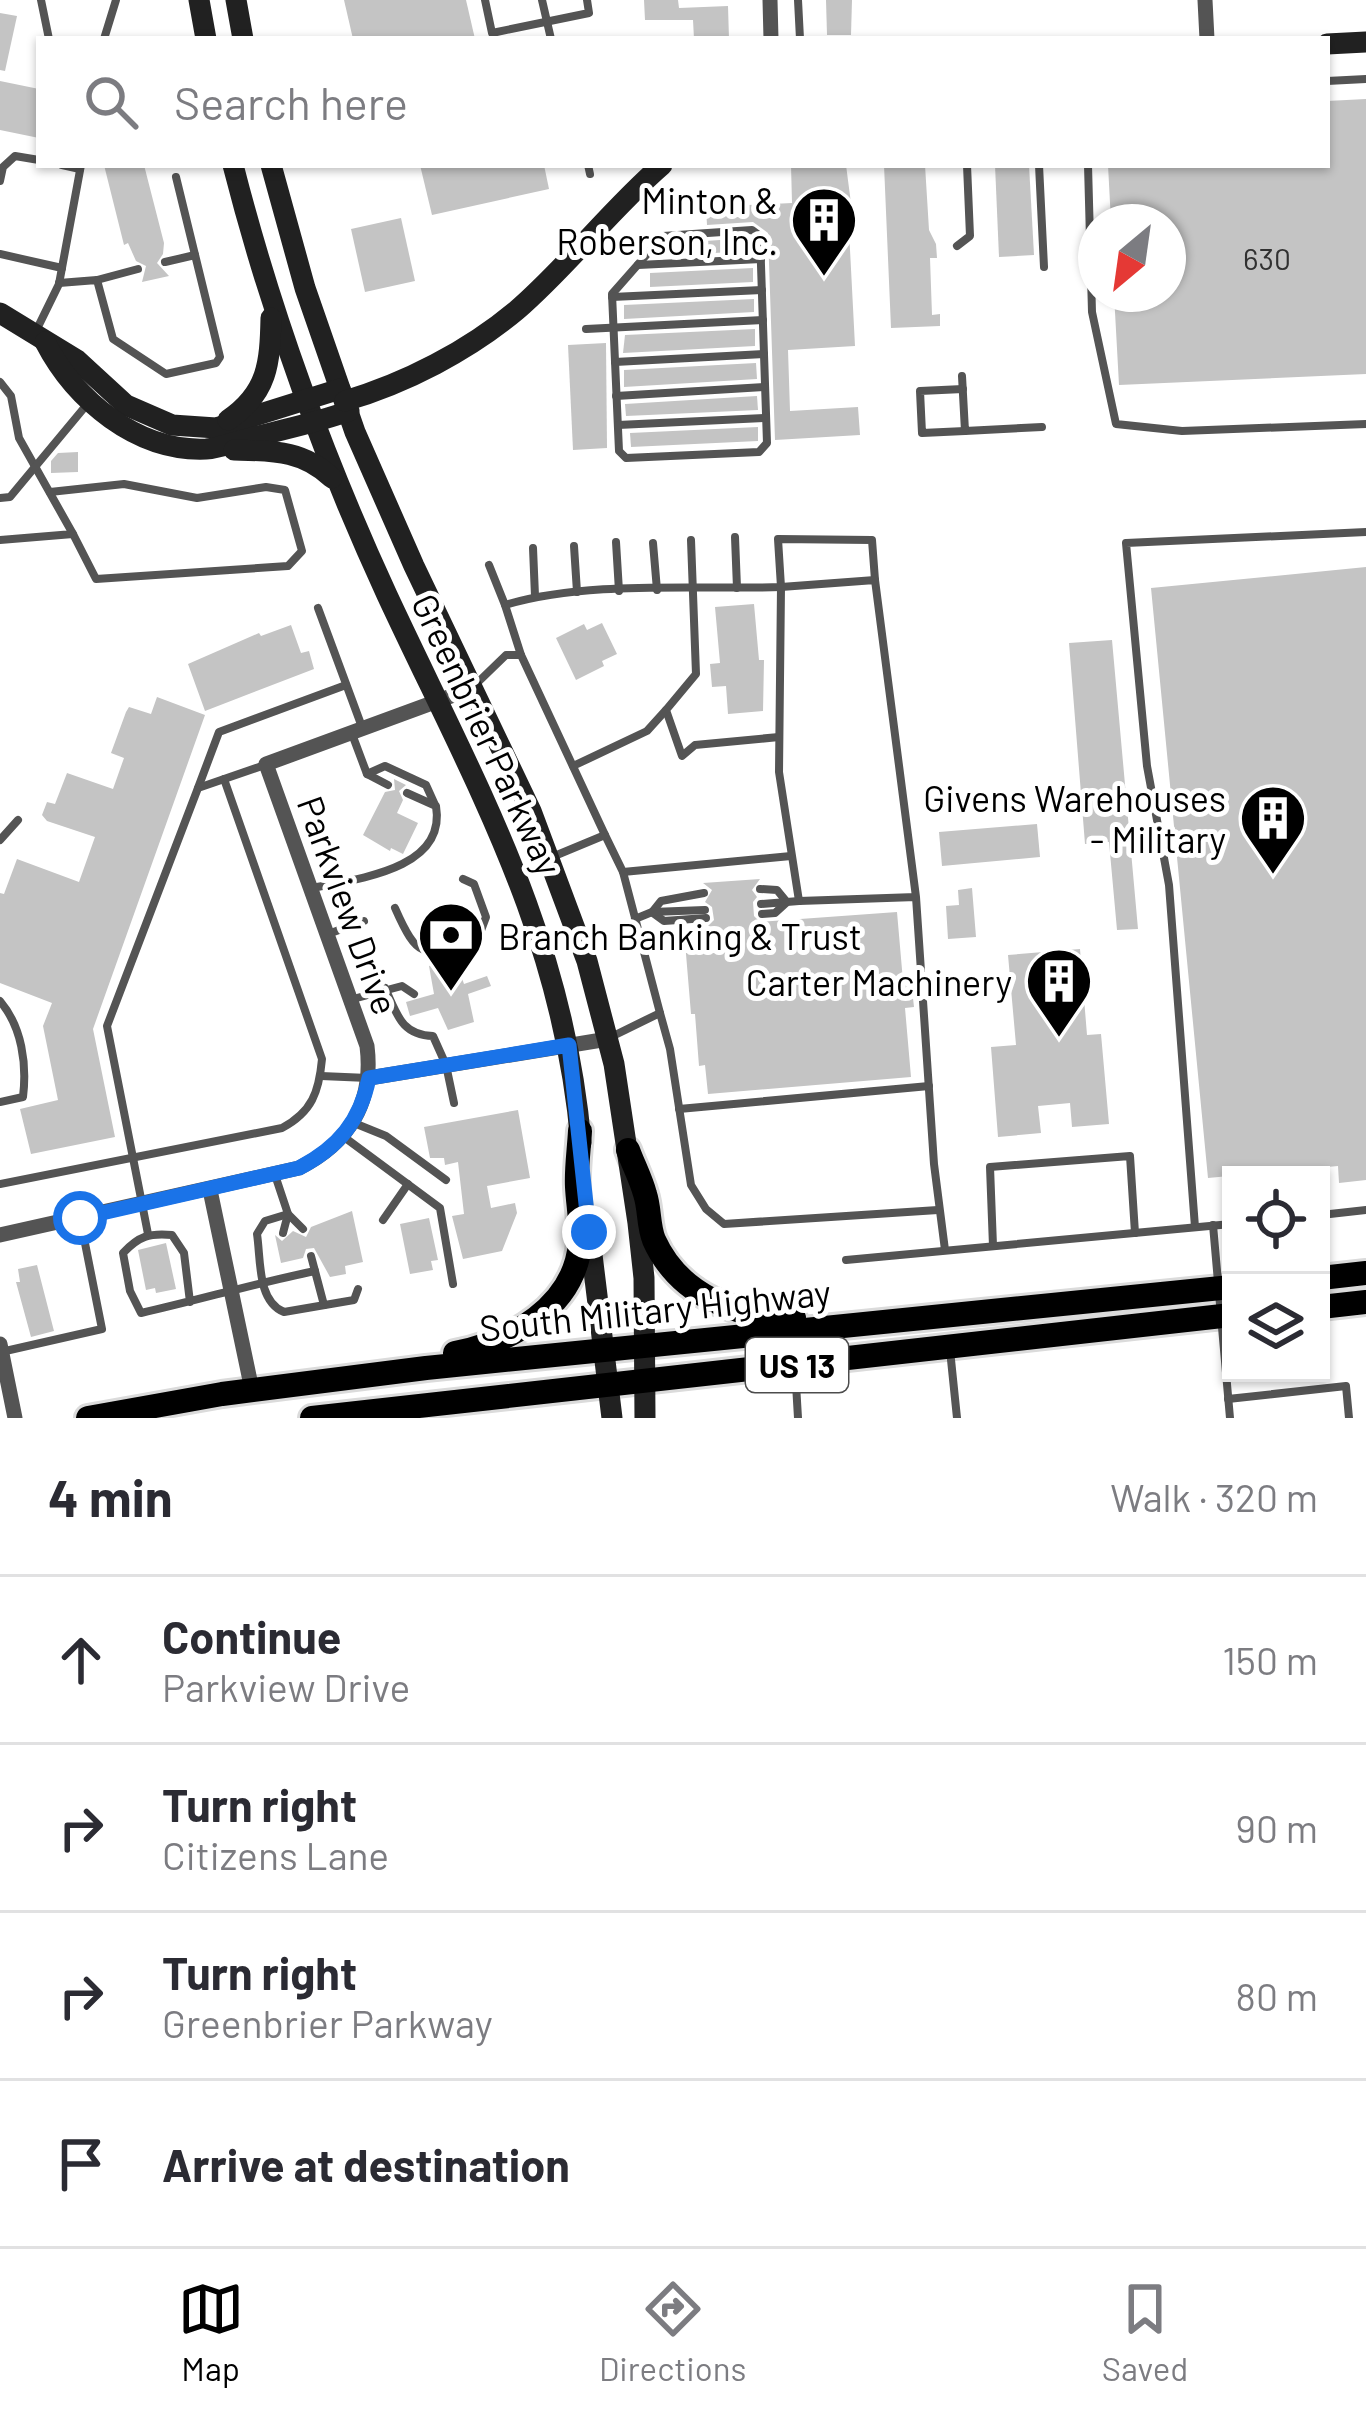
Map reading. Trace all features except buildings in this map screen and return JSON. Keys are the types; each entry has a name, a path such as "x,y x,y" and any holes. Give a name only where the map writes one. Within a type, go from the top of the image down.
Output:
{"main road":[{"path":"199,0 205,36"},
{"path":"236,0 242,36"},
{"path":"1330,44 1366,42"},
{"name":"Greenbrier Parkway","path":"234,168 271,299 314,424 526,894 554,980 569,1045 612,1418"},
{"name":"Greenbrier Parkway","path":"272,168 305,289 344,400 390,514 551,857 587,961 608,1039 628,1150 644,1278 645,1418"},
{"path":"212,438 305,401 344,400 413,375 493,328 517,310 659,168"},
{"path":"212,438 262,390 271,358 271,299"},
{"path":"0,313 77,360 140,413 212,438 291,453 318,465 339,485"},
{"path":"40,338 61,373 90,401 132,432 167,445 314,424 344,400"},
{"path":"314,1381 379,1362 448,1355 497,1342 523,1329 548,1308 570,1278 579,1252 580,1131"},
{"path":"628,1150 659,1250 682,1278 710,1300 745,1313 788,1318 904,1310 970,1313"},
{"path":"1330,1277 1366,1273"},
{"name":"South Military Highway","path":"88,1418 314,1381 1222,1288"},
{"path":"1330,1306 1366,1303"},
{"name":"South Military Highway","path":"311,1418 1222,1316"}],"street":[{"path":"770,0 771,36"},
{"path":"1205,0 1207,36"},
{"name":"Parkview Drive","path":"349,1129 369,1078 367,1046 266,764 473,688"},
{"path":"369,1078 608,1039"},
{"path":"0,1235 274,1174 321,1157 349,1129"},
{"path":"210,1190 252,1390"},
{"path":"1,1349 15,1418"}],"lane":[{"path":"41,0 48,36"},
{"path":"105,36 116,0"},
{"path":"485,0 492,33 589,13 587,0"},
{"path":"542,0 550,36"},
{"path":"798,0 800,36"},
{"path":"1330,81 1366,80"},
{"path":"0,182 3,167 15,156 36,160"},
{"path":"40,338 59,283 80,168"},
{"path":"957,247 970,236 967,168"},
{"path":"1039,168 1044,267"},
{"path":"1088,168 1092,312 1116,424 1182,431 1366,424"},
{"path":"97,280 113,339 122,347 166,374 216,363 220,357 176,177"},
{"path":"752,230 760,236 761,259 767,443 759,452 626,458 619,452 612,297 663,236 671,233 752,230"},
{"path":"0,254 62,268"},
{"path":"166,262 195,256"},
{"path":"638,265 761,259"},
{"path":"59,283 97,280 138,269"},
{"path":"612,297 762,290"},
{"path":"586,329 763,320"},
{"path":"615,362 764,354"},
{"path":"962,376 965,431"},
{"path":"0,382 11,396 19,438 96,579 288,566 302,551 285,490 266,487 197,498 124,484 50,492"},
{"path":"616,396 765,387"},
{"path":"962,389 920,391 922,433 1042,427"},
{"path":"0,498 10,497 90,401"},
{"path":"618,425 766,418"},
{"path":"1195,1227 1169,885 1147,766 1126,543 1366,532"},
{"path":"0,540 73,534"},
{"path":"735,537 737,588"},
{"path":"799,901 781,791 778,539 872,540 916,897 938,1210 945,1250"},
{"path":"573,766 646,731 696,674 691,540"},
{"path":"616,542 619,591"},
{"path":"653,542 657,590"},
{"path":"574,546 577,592"},
{"path":"533,548 535,596"},
{"path":"489,565 521,655 623,872 660,1013 691,1185 706,1209 724,1224 938,1210"},
{"path":"505,605 577,592 875,580"},
{"path":"318,608 346,685 368,775"},
{"path":"473,688 506,655 521,655"},
{"path":"148,1234 106,1026 219,732 346,685"},
{"path":"666,710 682,756 695,745 779,737"},
{"path":"199,788 266,764"},
{"path":"309,888 364,877 414,859 426,849 439,821 426,785 385,766 368,775"},
{"path":"368,775 388,784"},
{"path":"0,1184 282,1128 300,1118 314,1101 322,1059 224,779"},
{"path":"407,793 436,806"},
{"path":"0,840 18,820"},
{"path":"551,857 605,835"},
{"path":"623,872 791,856"},
{"path":"395,908 411,944 418,949 429,952 480,933 486,916 474,884 463,879"},
{"path":"760,889 777,890 787,902"},
{"path":"652,912 661,901 704,892"},
{"path":"762,909 799,901 916,897"},
{"path":"635,919 652,912 706,914"},
{"path":"327,935 364,921"},
{"path":"351,1000 402,986 414,994"},
{"path":"385,988 404,1029 433,1036 446,1065 454,1103"},
{"path":"0,1001 10,1015 26,1066 23,1097 0,1102"},
{"path":"608,1039 660,1013"},
{"path":"321,1076 369,1078"},
{"path":"680,1109 928,1086"},
{"path":"349,1129 386,1136 446,1180"},
{"path":"349,1129 440,1208 452,1284"},
{"path":"993,1246 991,1167 1130,1156 1135,1233"},
{"path":"274,1174 287,1214 303,1229"},
{"path":"383,1220 408,1184"},
{"path":"1330,1214 1366,1210"},
{"path":"283,1233 287,1214"},
{"path":"287,1214 266,1221 257,1234 263,1282 274,1308 284,1312 354,1300 358,1289"},
{"path":"1,1349 102,1329 80,1218"},
{"path":"846,1260 1222,1224"},
{"path":"1213,1225 1222,1274"},
{"path":"190,1302 184,1253 172,1235 148,1234 123,1253 130,1291 141,1313 190,1302 231,1292 263,1282 315,1271"},
{"path":"310,1256 324,1305"},
{"path":"289,1261 291,1276"},
{"path":"950,1348 958,1418"},
{"path":"795,1365 798,1418"},
{"path":"1228,1382 1230,1418"},
{"path":"1228,1399 1346,1386 1349,1418"}],"place":[{"name":"Minton & Roberson, Inc.","path":"824,279"},
{"name":"Givens Warehouses - Military","path":"1273,877"},
{"name":"Branch Banking & Trust","path":"451,994"},
{"name":"Carter Machinery","path":"1059,1040"}],"route":[{"path":"80,1218 299,1168 321,1157 354,1123 369,1078 569,1045 589,1232"}]}
